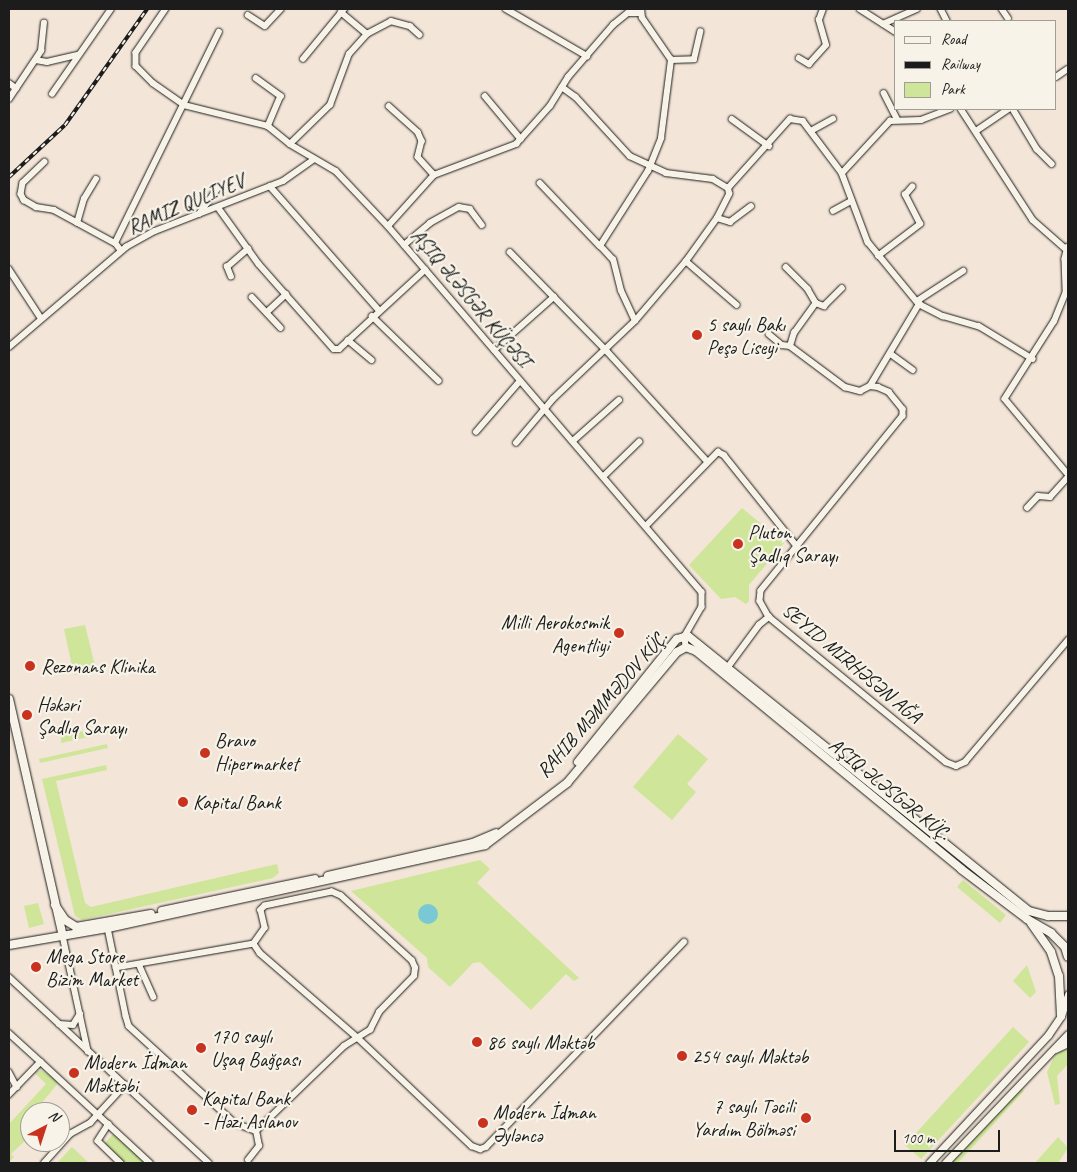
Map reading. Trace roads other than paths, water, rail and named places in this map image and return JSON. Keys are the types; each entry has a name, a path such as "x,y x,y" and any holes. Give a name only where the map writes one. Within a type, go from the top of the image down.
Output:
{"main road":[{"path":"685,636 1027,919 1059,940 1068,957"},
{"name":"RAHIB MƏMMƏDOV KÜÇ.","path":"55,905 70,924 89,927 483,843 570,776 674,643 685,636"},
{"path":"570,776 677,652 687,647 726,670 1029,911 1048,916 1068,916"},
{"path":"9,699 63,936"},
{"path":"10,946 108,928 274,893 483,843"},
{"path":"1027,919 1051,952 1059,976 1060,1016"}],"street":[{"path":"52,94 111,9"},
{"path":"166,9 134,59 152,83 184,105 268,126 290,144 336,172 388,226 520,381 546,408 647,525 704,596 702,606 685,636 687,647"},
{"path":"248,14 265,26 281,9"},
{"path":"506,9 587,56"},
{"path":"799,58 808,64 826,45 819,20 823,9"},
{"path":"860,9 894,31"},
{"path":"883,24 916,9"},
{"path":"1002,9 1008,18"},
{"path":"302,59 343,10 367,34"},
{"path":"388,226 434,175 510,146 521,138 619,19 628,13 640,11 671,60 661,138 651,166 600,246"},
{"path":"290,144 330,105 349,54 367,34 391,22 410,26 420,35"},
{"path":"9,99 41,51 44,23"},
{"path":"115,243 220,32"},
{"path":"671,60 694,59 700,32"},
{"path":"36,60 47,62 78,56"},
{"path":"1057,76 1068,69"},
{"path":"256,78 281,96 268,126"},
{"path":"9,83 16,88"},
{"path":"516,443 546,408 607,351 635,321 686,261 717,218 729,194 728,188 713,179 681,176 651,166 621,150 576,97 562,88"},
{"path":"884,93 897,119"},
{"path":"485,96 521,138"},
{"path":"389,106 418,132 422,140 418,157 434,175"},
{"path":"842,173 881,128 897,119 921,120 947,110"},
{"path":"962,110 1033,220 1046,235 1068,248 1067,294 1054,322 1005,399 1068,476 1050,497 1038,496 1027,508"},
{"path":"976,131 1009,110"},
{"path":"1012,110 1037,149 1052,164"},
{"path":"811,131 833,118"},
{"path":"732,119 769,146"},
{"path":"728,188 769,146 790,119 803,121 842,173 862,231 878,256 918,303 942,316 979,326 1032,359"},
{"name":"RAMIZ QULIYEV","path":"9,347 121,251 155,231 270,186 297,173 314,158"},
{"path":"46,162 23,182 20,194 28,204 54,210 115,243 121,251"},
{"path":"77,223 84,199 96,179"},
{"path":"540,183 613,260 621,291 635,321"},
{"path":"199,214 219,186"},
{"path":"270,186 379,310"},
{"path":"878,256 920,224 905,195 912,187"},
{"path":"833,211 851,201"},
{"path":"717,218 730,222 751,206"},
{"path":"218,207 248,249 334,349 339,349 372,316 425,270"},
{"path":"404,245 430,222 459,207 470,208 482,225"},
{"path":"231,277 227,267 248,249"},
{"path":"510,252 607,351 707,462"},
{"path":"686,261 737,305"},
{"path":"786,267 808,289 816,303 824,306 842,288"},
{"path":"9,269 41,318"},
{"path":"769,334 782,344 790,346 844,387 860,391 870,386 891,354 918,303 963,271"},
{"path":"267,312 286,294"},
{"path":"252,297 281,328"},
{"path":"494,350 554,297"},
{"path":"790,346 794,333 816,303"},
{"path":"372,316 439,381"},
{"path":"348,340 372,360"},
{"path":"891,354 913,370"},
{"path":"476,432 520,381"},
{"name":"SEYID MIRHƏSƏN AĞA","path":"870,386 889,392 900,402 903,416 761,591 760,601 769,617 946,762 956,766 965,762 1068,640"},
{"path":"574,440 619,400"},
{"path":"604,476 638,442"},
{"path":"647,525 718,452 724,455 796,546"},
{"path":"726,670 759,625 769,617"},
{"path":"274,893 278,903"},
{"path":"116,968 254,944 265,928 262,908 278,903 337,893 414,965 414,976 379,1012 370,1030 344,1046 256,1131"},
{"path":"108,928 127,1022 134,1031 235,1122 256,1131"},
{"path":"63,936 88,1051"},
{"path":"254,944 260,954 358,1038 472,1146 483,1148 684,942"},
{"path":"139,964 154,997"},
{"path":"9,977 57,1024 209,1163"},
{"path":"928,1163 1048,1034 1060,1016 1068,994"},
{"path":"57,1024 73,1025 80,1013"},
{"path":"10,1034 150,1163"},
{"path":"944,1163 1048,1052 1068,1034"},
{"path":"1048,1052 1068,1043"},
{"path":"9,1095 41,1062"},
{"path":"9,1072 17,1087"},
{"path":"48,1162 70,1134 86,1126 125,1085"},
{"path":"109,1124 97,1138 121,1163"},
{"path":"962,1128 970,1136"},
{"path":"248,1160 259,1146 256,1131"}],"water":[{"path":"428,904 435,907 438,914 435,921 428,924 421,921 418,914 421,907"}],"railway":[{"path":"9,177 65,125 147,9"}],"place":[{"name":"5 saylı Bakı Peşə Liseyi","path":"697,335"},
{"name":"Pluton Şadlıq Sarayı","path":"738,544"},
{"name":"Milli Aerokosmik Agentliyi","path":"619,633"},
{"name":"Rezonans Klinika","path":"30,666"},
{"name":"Həkəri Şadlıq Sarayı","path":"27,715"},
{"name":"Bravo Hipermarket","path":"205,753"},
{"name":"Kapital Bank","path":"183,802"},
{"name":"Mega Store Bizim Market","path":"36,967"},
{"name":"86 saylı Məktəb","path":"477,1042"},
{"name":"170 saylı Uşaq Bağçası","path":"201,1048"},
{"name":"254 saylı Məktəb","path":"682,1056"},
{"name":"Modern İdman Məktəbi","path":"74,1073"},
{"name":"Kapital Bank - Həzi Aslanov","path":"192,1110"},
{"name":"7 saylı Təcili Yardım Bölməsi","path":"806,1118"},
{"name":"Modern İdman Əyləncə","path":"483,1123"}]}
